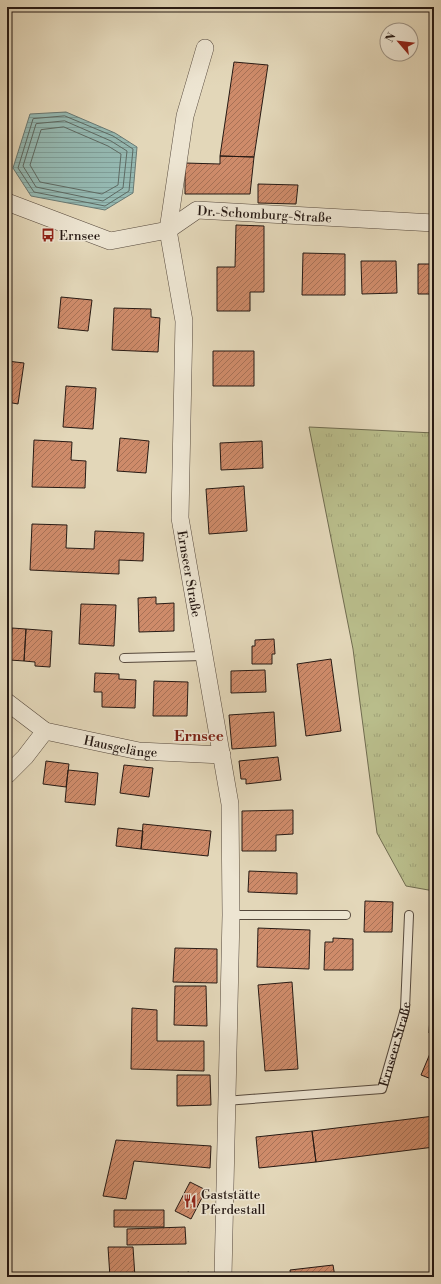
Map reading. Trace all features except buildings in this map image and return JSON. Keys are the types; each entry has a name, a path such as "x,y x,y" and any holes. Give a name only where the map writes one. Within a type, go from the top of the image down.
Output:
{"street":[{"path":"7,202 110,241 168,230 186,116 205,48"},
{"name":"Dr.-Schomburg-Straße","path":"168,230 197,210 434,223"},
{"name":"Ernseer Straße","path":"168,230 184,321 180,518 230,804 230,915 223,1277"},
{"name":"Hausgelänge","path":"7,702 45,731 140,751 222,755"},
{"path":"7,775 25,757 45,731"}],"lane":[{"path":"124,658 204,656"},
{"path":"230,915 346,915"},
{"name":"Ernseer Straße","path":"226,1101 382,1089 405,1009 409,915"}],"green space":[{"path":"309,427 434,433 434,891 406,886 377,833 353,649"}],"water":[{"path":"66,112 115,133 137,147 133,193 105,210 31,196 13,168 30,114"}],"place":[{"name":"Ernsee","path":"48,235"},
{"name":"Gaststätte Pferdestall","path":"190,1201"}],"district":[{"name":"Ernsee","path":"199,736"}]}
